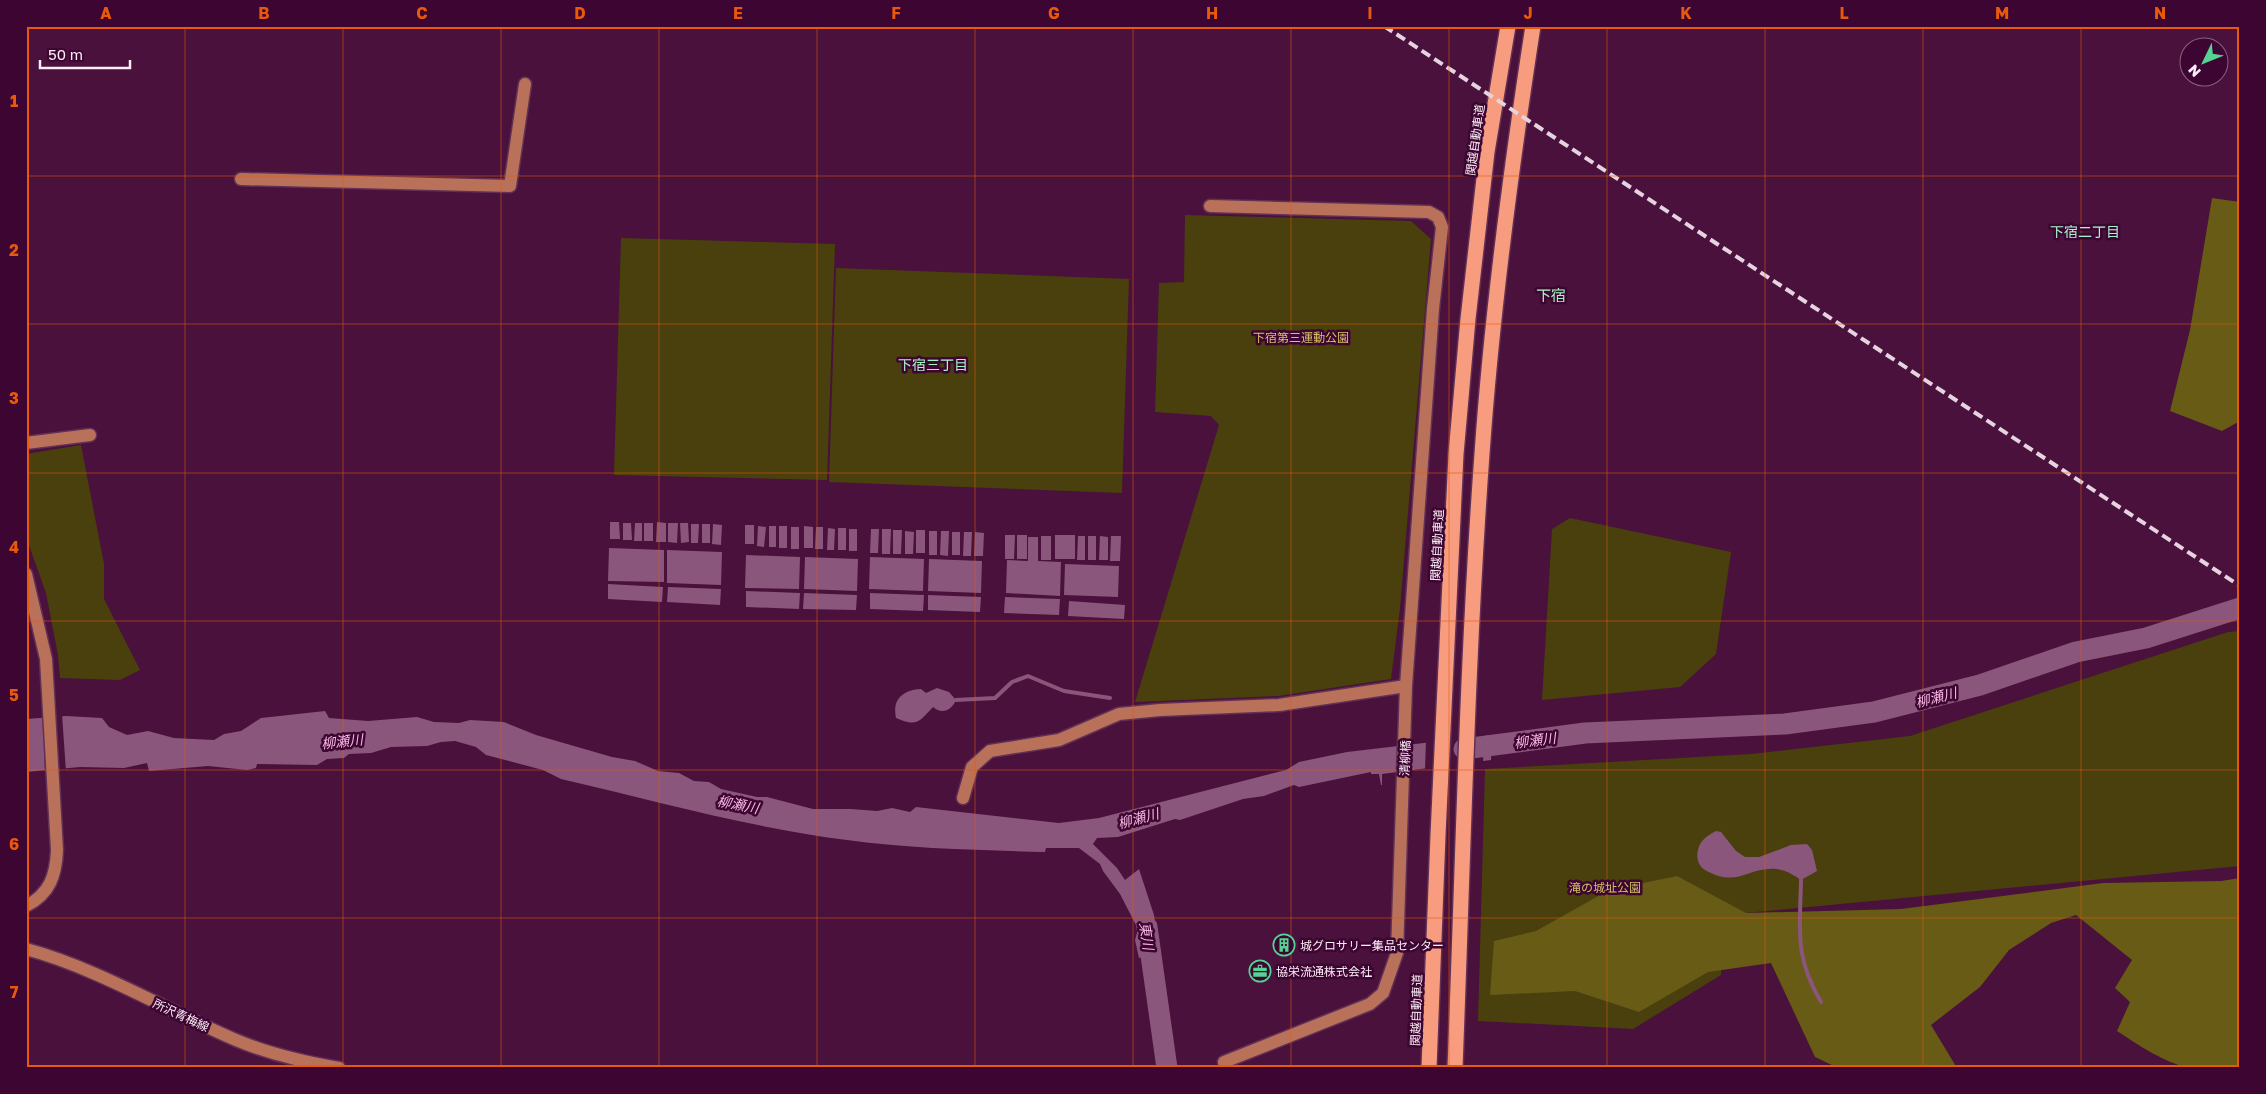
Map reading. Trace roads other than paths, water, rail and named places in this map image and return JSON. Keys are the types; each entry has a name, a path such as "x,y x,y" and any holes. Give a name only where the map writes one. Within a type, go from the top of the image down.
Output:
{"highway":[{"name":"関越自動車道","path":"1429,1068 1456,454 1468,319 1487,152 1508,26"},
{"path":"1455,1068 1472,623 1482,453 1512,158 1533,26"}],"street":[{"path":"241,179 510,186 525,84"},
{"name":"清柳橋","path":"1210,206 1429,212 1438,216 1441,222 1406,686 1397,953 1383,993 1370,1004 1224,1062 1226,1068"},
{"path":"26,443 90,435"},
{"path":"26,574 46,658 57,850 57,866 52,881 43,894 26,906"},
{"path":"963,798 972,767 990,751 1060,740 1119,714 1160,710 1279,705 1406,686"},
{"name":"所沢青梅線","path":"26,950 62,961 238,1041 288,1058 339,1068"}],"water":[{"path":"610,522 619,522 620,539 610,539"},
{"path":"657,522 666,523 666,542 656,542"},
{"path":"623,523 631,523 632,540 623,540"},
{"path":"635,523 642,523 642,541 634,541"},
{"path":"644,523 653,523 653,541 644,541"},
{"path":"668,523 678,523 677,543 668,542"},
{"path":"680,523 688,523 689,542 681,543"},
{"path":"691,524 699,524 698,543 691,543"},
{"path":"702,524 710,524 710,543 702,543"},
{"path":"713,524 722,525 721,545 712,544"},
{"path":"745,525 754,525 754,544 745,544"},
{"path":"758,526 766,527 764,547 757,546"},
{"path":"769,526 776,526 776,547 769,547"},
{"path":"779,526 787,526 787,548 779,548"},
{"path":"804,526 813,527 813,548 804,548"},
{"path":"791,527 799,527 799,549 791,549"},
{"path":"816,527 823,527 823,549 815,549"},
{"path":"828,528 835,529 834,550 827,550"},
{"path":"838,528 846,528 846,550 838,550"},
{"path":"849,529 857,529 857,551 849,551"},
{"path":"871,529 879,529 878,553 870,553"},
{"path":"882,529 891,529 890,554 882,554"},
{"path":"893,530 902,530 901,554 893,554"},
{"path":"916,530 925,530 925,553 916,553"},
{"path":"905,531 914,532 913,554 905,554"},
{"path":"929,531 937,531 937,555 929,555"},
{"path":"941,531 949,531 948,556 940,555"},
{"path":"952,532 960,532 960,555 952,555"},
{"path":"964,532 972,532 971,556 963,556"},
{"path":"975,532 984,533 983,556 974,556"},
{"path":"1005,535 1015,535 1014,559 1005,559"},
{"path":"1017,535 1027,535 1027,559 1017,559"},
{"path":"1055,535 1075,535 1075,559 1055,559"},
{"path":"1041,536 1051,536 1051,560 1041,560"},
{"path":"1078,536 1085,536 1085,560 1077,560"},
{"path":"1088,536 1096,536 1096,560 1088,560"},
{"path":"1100,536 1108,537 1108,560 1099,560"},
{"path":"1111,536 1121,536 1120,561 1110,561"},
{"path":"1028,537 1038,537 1038,561 1061,562 1060,596 1006,593 1007,560 1028,561"},
{"path":"609,548 664,550 664,582 608,581"},
{"path":"667,550 722,552 721,585 667,583"},
{"path":"746,555 800,557 799,589 745,588"},
{"path":"805,557 858,559 857,591 804,589"},
{"path":"870,557 924,559 923,591 869,589"},
{"path":"929,559 982,561 981,593 928,591"},
{"path":"1065,564 1119,566 1118,597 1064,595"},
{"path":"608,584 663,587 662,602 608,599"},
{"path":"668,587 721,589 720,605 667,602"},
{"path":"746,591 800,593 799,609 746,607"},
{"path":"804,593 857,595 856,610 803,609"},
{"path":"870,593 924,595 923,611 870,609"},
{"path":"928,595 981,597 980,612 928,610"},
{"path":"1005,597 1060,599 1059,615 1004,613"},
{"path":"1069,601 1125,605 1124,619 1068,616"},
{"path":"937,688 949,692 956,700 949,709 940,711 933,707 917,722 903,721 896,718 897,701 904,694 921,689 926,693"},
{"path":"325,711 329,718 368,721 417,717 434,722 459,723 470,720 504,722 536,735 612,757 635,761 658,771 679,773 694,781 709,782 721,789 757,797 767,797 813,809 877,811 892,808 910,812 916,807 1059,823 1099,818 1286,770 1299,762 1347,752 1492,735 1491,760 1382,774 1382,785 1379,774 1371,774 1371,772 1299,787 1294,785 1264,796 1243,799 1180,820 1175,819 1118,837 1097,838 1093,844 1117,868 1125,880 1139,869 1154,915 1160,954 1139,958 1135,940 1138,929 1120,894 1100,864 1079,848 1046,848 1045,852 946,849 872,843 811,835 704,813 561,779 543,770 486,755 476,747 455,741 427,746 391,747 371,753 349,754 344,758 327,759 317,765 257,764 256,768 247,770 208,766 149,771 147,763 124,768 80,767 26,772 26,719 66,716 102,718 109,727 127,735 148,731 174,738 214,740 224,734 241,731 261,718"},
{"path":"1716,831 1721,832 1736,851 1745,857 1759,857 1791,845 1807,844 1812,850 1817,871 1801,880 1777,869 1767,869 1735,877 1717,875 1705,870 1699,864 1697,856 1702,841"}],"waterway":[{"name":"柳瀬川","path":"1464,749 1585,733 1785,724 1874,712 1980,685 2076,652 2146,638 2240,608"},
{"path":"956,700 995,698 1012,682 1028,676 1064,691 1110,698"},
{"path":"1801,880 1800,942 1806,971 1821,1002"},
{"name":"東川","path":"1147,927 1167,1068"}],"railway":[{"path":"1384,26 2240,586"}],"place":[{"name":"城グロサリー集品センター","path":"1284,945"},
{"name":"協栄流通株式会社","path":"1260,971"}],"district":[{"name":"下宿二丁目","path":"2085,231"},
{"name":"下宿","path":"1551,295"},
{"name":"下宿三丁目","path":"933,364"}],"park label":[{"name":"下宿第三運動公園","path":"1301,337"},
{"name":"滝の城址公園","path":"1605,887"}]}
